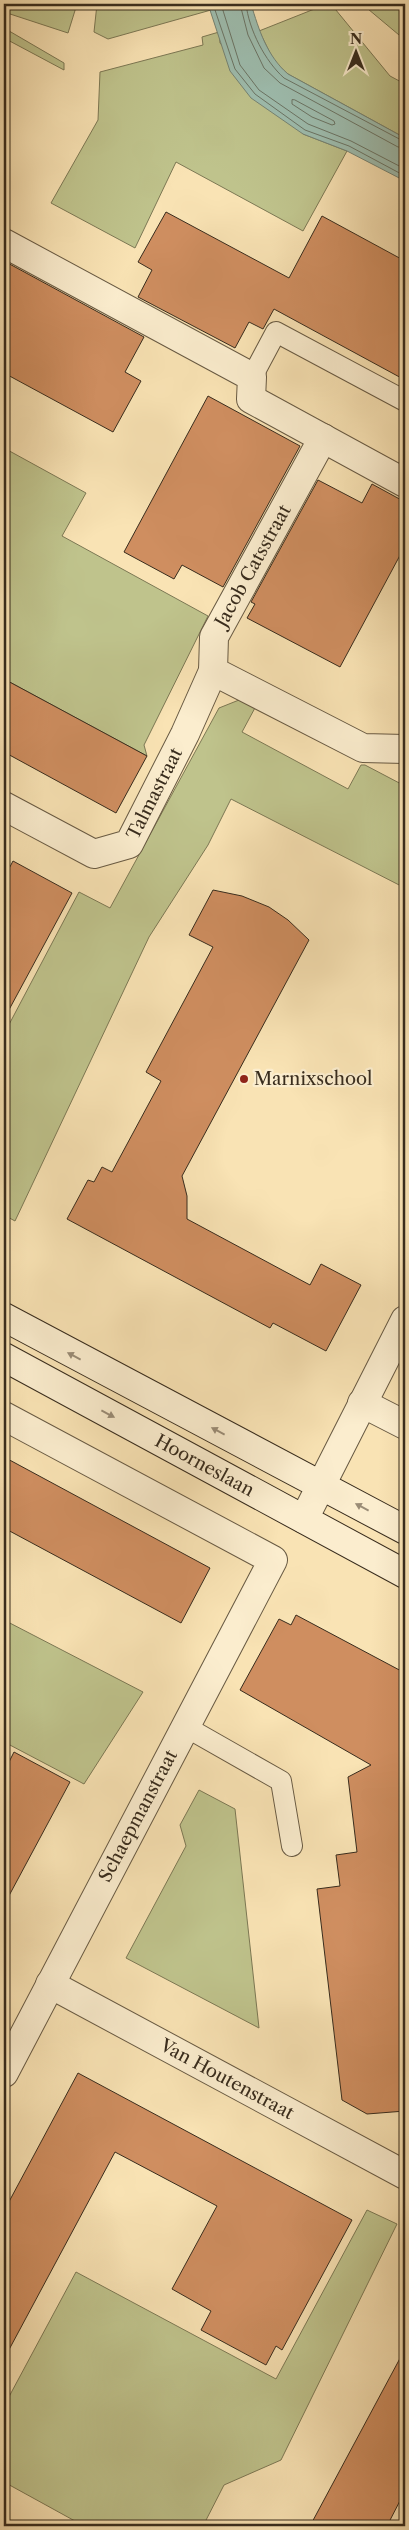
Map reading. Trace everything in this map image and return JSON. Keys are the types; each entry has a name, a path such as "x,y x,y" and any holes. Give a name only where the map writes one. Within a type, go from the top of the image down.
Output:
{"street":[{"path":"4,243 252,377 251,399 405,483"},
{"name":"Jacob Catsstraat","path":"213,671 214,637 323,438"},
{"path":"213,671 363,748 405,749"},
{"name":"Talmastraat","path":"4,806 94,854 129,844 185,734 213,671"},
{"name":"Hoorneslaan","path":"4,1318 405,1530"},
{"path":"304,1518 405,1320"},
{"name":"Hoorneslaan","path":"4,1357 405,1574"},
{"path":"362,1403 405,1425"},
{"name":"Schaepmanstraat","path":"4,1416 272,1560 4,2073"},
{"name":"Van Houtenstraat","path":"50,1984 405,2175"}],"lane":[{"path":"252,377 276,332 405,402"},
{"path":"186,1727 280,1781 292,1846"}],"green space":[{"path":"4,4 77,4 68,33 4,12"},
{"path":"97,4 208,4 211,10 108,39 94,32"},
{"path":"331,4 390,76 405,84 405,138 288,74 275,63 259,31"},
{"path":"362,4 405,4 405,40"},
{"path":"4,28 64,63 64,70 4,38"},
{"path":"219,32 220,43 303,134 347,151 303,231 176,162 135,248 51,203 98,120 100,72 203,45 202,37"},
{"path":"4,448 86,493 62,536 208,616 144,745 147,756 4,679"},
{"path":"239,700 256,706 242,732 348,789 361,765 365,765 405,786 405,888 231,799 208,845 149,937 15,1221 4,1215 4,1034 79,892 110,908 219,708"},
{"path":"4,1620 143,1692 84,1784 8,1744 4,1751"},
{"path":"199,1790 235,1809 259,2028 126,1958 186,1846 180,1825"},
{"path":"367,2210 397,2224 281,2460 224,2485 203,2526 84,2526 4,2482 4,2406 76,2272 276,2379"}],"water":[{"path":"208,4 251,4 269,51 288,74 405,138 405,181 347,151 303,134 251,98 230,71"}],"building":[{"path":"166,212 289,278 322,216 405,261 405,380 274,309 263,329 249,322 235,348 138,297 152,270 138,262"},
{"path":"4,261 144,337 125,372 141,381 113,432 4,373"},
{"path":"208,396 300,446 223,587 182,565 174,579 124,552"},
{"path":"318,480 362,503 372,484 405,502 405,546 340,667 247,618 255,604 251,602"},
{"path":"4,679 147,756 116,813 4,752"},
{"path":"13,861 72,893 4,1019 4,878"},
{"path":"213,890 242,896 269,907 288,920 309,940 182,1176 187,1196 187,1219 310,1285 321,1264 361,1285 326,1351 273,1323 270,1328 67,1219 88,1180 94,1182 102,1167 112,1172 161,1081 146,1072 213,947 189,935"},
{"path":"4,1457 210,1568 181,1623 4,1528"},
{"path":"296,1615 405,1673 405,2111 367,2114 342,2100 317,1889 340,1886 336,1855 357,1852 348,1777 371,1765 240,1690 279,1619 291,1625"},
{"path":"14,1752 70,1782 4,1905 4,1772"},
{"path":"78,2073 352,2220 282,2350 276,2346 266,2365 201,2330 211,2311 172,2289 217,2206 115,2152 4,2359 4,2211"},
{"path":"405,2349 405,2491 387,2526 310,2526"}],"place":[{"name":"Marnixschool","path":"244,1079"}]}
